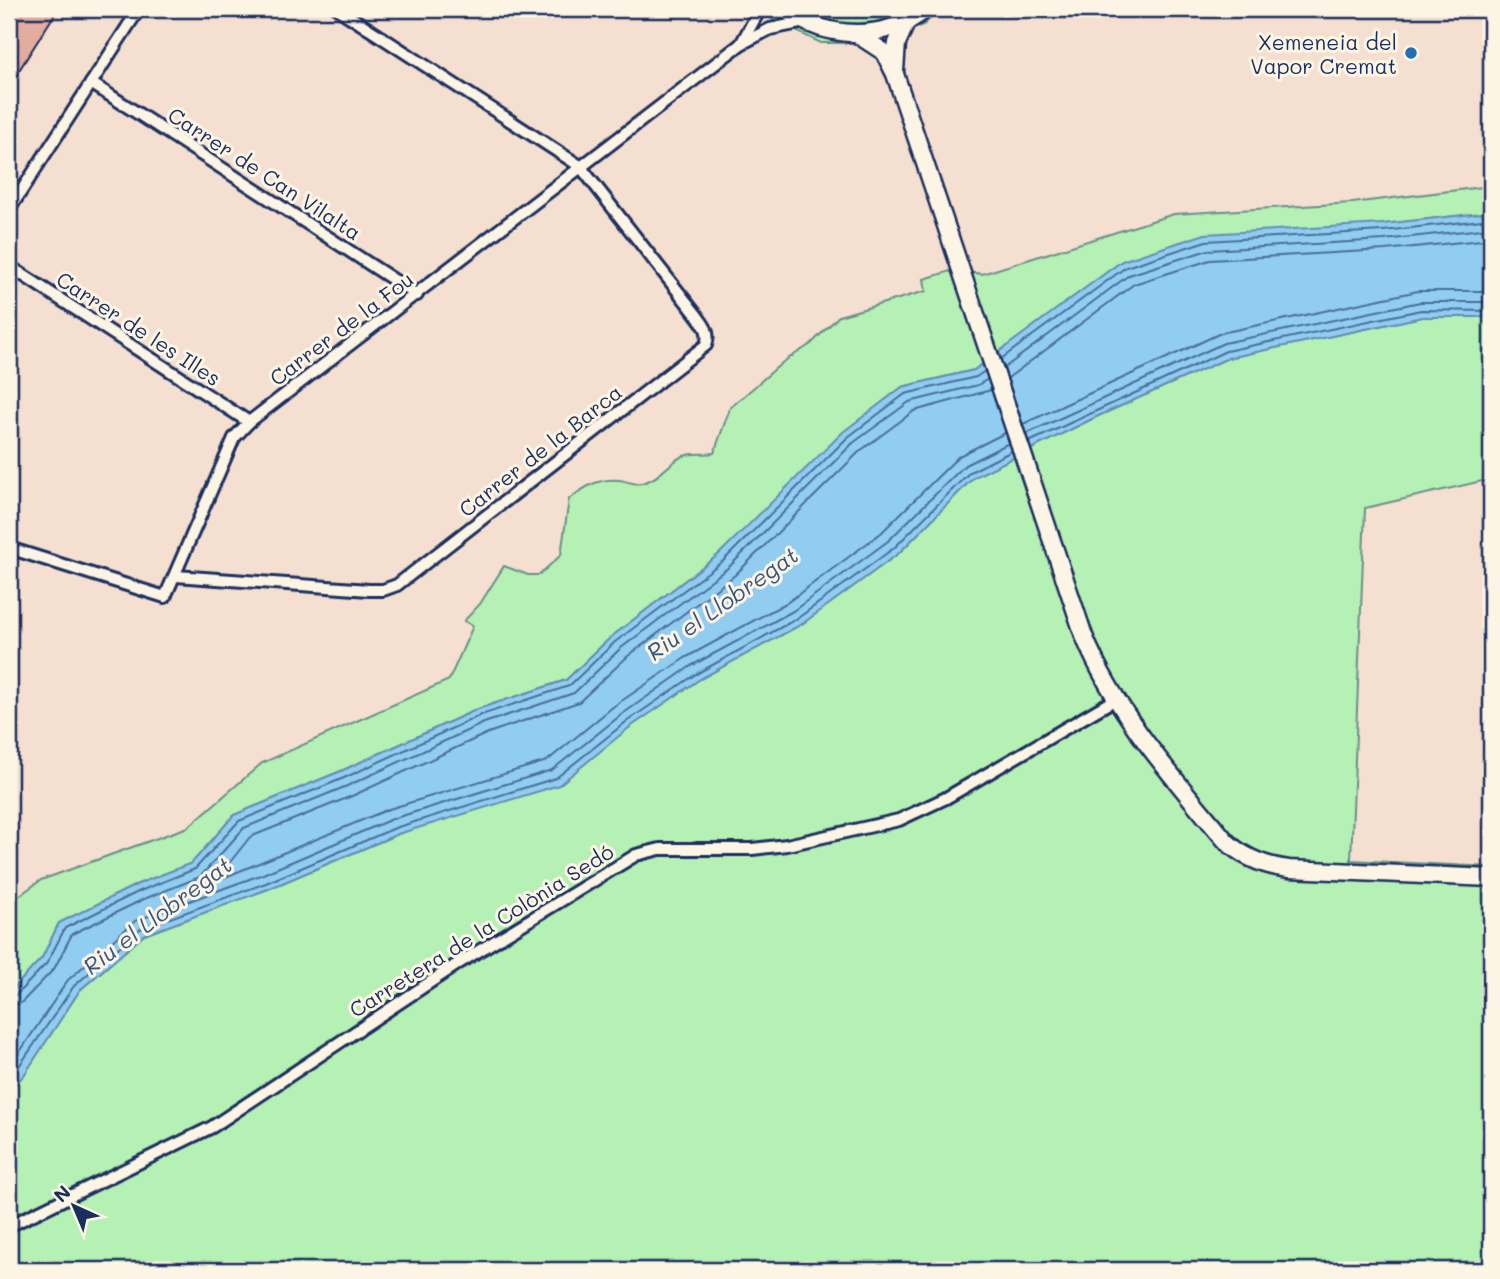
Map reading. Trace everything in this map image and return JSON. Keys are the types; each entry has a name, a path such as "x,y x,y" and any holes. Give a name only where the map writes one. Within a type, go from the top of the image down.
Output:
{"main road":[{"path":"785,9 805,22 829,30 855,33 873,32 906,21 926,9"},
{"path":"895,74 897,43 906,21"},
{"path":"855,33 884,52 895,74 1084,636 1114,700 1226,841 1253,860 1289,869 1491,878"}],"street":[{"path":"9,210 139,9"},
{"name":"Carrer de la Barca","path":"176,576 369,590 383,590 397,585 706,345 708,331 580,166 338,9"},
{"name":"Carrer de la Fou","path":"741,44 760,9"},
{"name":"Carrer de la Fou","path":"9,548 165,597 233,438 249,422 741,44 770,29 805,22"},
{"name":"Carrer de Can Vilalta","path":"91,83 417,295"},
{"name":"Carrer de les Illes","path":"9,266 249,422"},
{"name":"Carretera de la Colònia Sedó","path":"9,1226 212,1127 459,963 636,855 660,849 752,849 899,820 946,798 1114,700"}],"green space":[{"path":"760,9 939,9 925,24 885,43 821,43 773,20"},
{"path":"1491,186 1491,212 1383,224 1036,327 974,370 902,387 718,555 611,637 566,680 478,709 341,771 234,815 192,863 138,884 59,923 42,958 9,993 9,903 41,880 188,827 262,763 449,680 473,626 464,621 480,604 504,566 528,575 539,575 561,555 569,499 598,482 611,480 641,483 655,477 681,457 714,453 730,408 783,362 811,344 839,316 926,291 924,279 954,270 982,274 1174,214 1352,203"},
{"path":"1422,317 1491,317 1491,479 1365,508 1351,860 1491,867 1491,1270 9,1270 9,1091 24,1075 80,990 144,935 268,889 398,834 630,727 700,679 802,624 899,553 974,477 1096,417 1228,358"}],"water":[{"name":"Riu el Llobregat","path":"1491,212 1491,317 1422,317 1228,358 1096,417 974,477 899,553 802,624 700,679 630,727 559,785 398,834 268,889 144,935 80,990 24,1075 9,1091 9,993 42,958 59,923 138,884 192,863 234,815 341,771 478,709 566,680 611,637 718,555 843,432 902,387 974,370 1122,261 1205,234 1383,224"}],"building":[{"path":"9,9 58,9 9,86"}],"place":[{"name":"Xemeneia del Vapor Cremat","path":"1411,53"}]}
